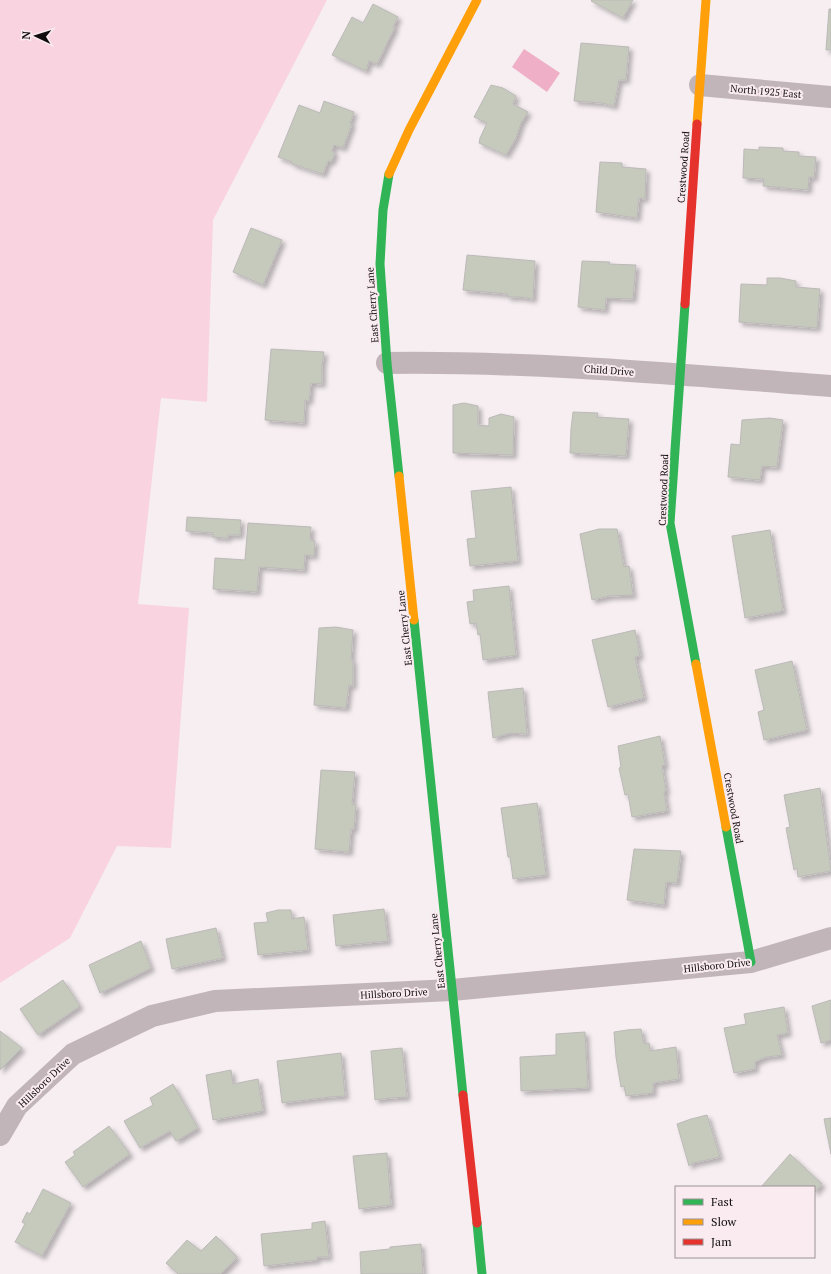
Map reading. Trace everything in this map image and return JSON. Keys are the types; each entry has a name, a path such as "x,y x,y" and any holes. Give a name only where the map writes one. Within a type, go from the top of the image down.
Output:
{"street":[{"name":"East Cherry Lane","path":"477,0 409,130 390,172 383,210 380,264 387,363 482,1274"},
{"name":"Crestwood Road","path":"706,0 670,523 751,962"},
{"name":"North 1925 East","path":"700,85 831,97"},
{"name":"Child Drive","path":"387,363 449,362 558,367 831,386"},
{"name":"Hillsboro Drive","path":"0,1135 17,1106 73,1054 152,1016 215,1001 452,990 751,962 831,938"}],"shaded area":[{"path":"0,0 327,0 213,220 207,402 161,398 138,604 189,608 171,848 117,846 70,938 0,983"},
{"path":"524,49 560,73 547,92 512,67"}],"building":[{"path":"633,0 623,18 591,1"},
{"path":"373,4 398,17 393,27 395,27 377,64 369,61 366,71 332,55 352,17 363,23"},
{"path":"829,9 831,9 831,50 826,50"},
{"path":"581,43 629,47 626,80 619,80 614,106 602,103 574,101"},
{"path":"491,85 503,88 516,96 513,104 528,112 521,123 516,138 506,155 479,143 487,123 474,117"},
{"path":"324,101 354,112 350,123 352,124 343,148 334,145 332,151 335,153 331,162 328,161 323,174 292,164 292,162 278,157 299,105 320,113"},
{"path":"759,147 783,148 783,151 799,152 799,156 816,157 814,178 809,177 808,190 763,186 764,179 743,178 744,149 759,150"},
{"path":"600,162 622,163 622,167 646,169 645,199 639,198 637,218 596,212"},
{"path":"251,228 282,240 263,285 233,272"},
{"path":"467,255 535,261 533,299 507,297 508,294 463,290"},
{"path":"582,261 636,265 633,299 606,298 605,310 578,307"},
{"path":"767,278 780,278 796,281 796,287 820,289 817,328 739,322 741,284 767,285"},
{"path":"271,349 324,352 322,384 311,383 309,401 305,400 304,423 265,420"},
{"path":"464,403 478,406 478,425 489,426 489,418 501,414 514,417 513,455 453,453 453,405"},
{"path":"573,412 598,413 597,417 629,419 626,456 570,453"},
{"path":"770,418 783,420 777,467 762,466 760,480 728,477 731,444 740,445 742,420"},
{"path":"511,487 518,561 470,566 467,539 476,538 471,491"},
{"path":"187,517 241,520 240,535 228,535 228,538 212,537 213,533 186,531"},
{"path":"248,523 311,527 310,540 315,541 314,556 305,555 304,570 259,567 257,592 213,589 215,558 245,560"},
{"path":"599,529 617,529 624,567 629,566 633,595 609,596 592,600 580,534"},
{"path":"770,530 783,611 745,618 732,536"},
{"path":"509,586 516,655 483,660 480,634 478,635 476,623 470,624 467,602 474,601 473,590"},
{"path":"336,627 353,630 351,660 353,660 353,686 349,685 346,708 314,705 319,628"},
{"path":"635,630 640,656 635,657 644,698 608,707 592,640"},
{"path":"792,661 807,730 764,740 758,712 764,710 755,670"},
{"path":"523,688 527,734 510,733 493,738 488,692"},
{"path":"660,736 665,765 662,766 666,791 664,792 667,811 632,817 628,794 625,795 619,768 621,767 618,746"},
{"path":"321,770 355,772 352,804 356,805 354,829 351,829 349,852 315,849"},
{"path":"820,788 831,871 798,877 797,868 794,870 786,828 790,827 784,795"},
{"path":"537,803 546,875 513,879 510,857 508,857 501,808"},
{"path":"634,849 681,851 677,883 666,882 664,905 627,900"},
{"path":"384,909 388,941 336,946 333,915"},
{"path":"278,910 291,910 292,919 304,917 308,950 258,955 254,923 268,922 266,913"},
{"path":"216,928 223,958 172,969 166,939"},
{"path":"141,941 151,968 100,993 89,965"},
{"path":"63,980 80,1006 38,1035 20,1009"},
{"path":"831,1000 831,1040 821,1043 812,1006"},
{"path":"784,1007 788,1033 777,1035 782,1055 766,1057 755,1062 755,1069 734,1073 724,1028 746,1024 744,1014"},
{"path":"641,1029 644,1044 649,1043 650,1051 676,1047 679,1079 653,1083 653,1093 626,1096 624,1086 621,1087 614,1032"},
{"path":"0,1031 22,1048 0,1070"},
{"path":"585,1032 588,1088 521,1091 520,1057 556,1055 556,1034"},
{"path":"402,1048 407,1097 375,1100 371,1051"},
{"path":"341,1053 345,1096 282,1103 277,1061"},
{"path":"231,1070 233,1084 258,1079 263,1111 213,1120 206,1075"},
{"path":"173,1084 198,1128 176,1141 170,1131 140,1148 124,1121 153,1105 150,1098"},
{"path":"707,1115 720,1157 693,1163 689,1166 677,1124"},
{"path":"831,1118 831,1154 824,1119"},
{"path":"109,1126 130,1154 83,1187 65,1162 75,1155 73,1152"},
{"path":"387,1153 391,1205 359,1209 353,1156"},
{"path":"790,1154 822,1184 815,1192 815,1186 762,1186"},
{"path":"43,1189 71,1203 42,1256 15,1242 25,1224 22,1222 27,1212 30,1214"},
{"path":"325,1221 329,1257 317,1257 317,1260 264,1266 261,1234 312,1229 312,1223"},
{"path":"216,1236 237,1257 221,1274 178,1274 166,1263 187,1240 201,1251"},
{"path":"421,1244 423,1274 361,1274 360,1252"}],"traffic: fast":[{"path":"389,174 383,210 380,264 387,363 399,476"},
{"path":"685,304 670,523 696,664"},
{"path":"414,620 463,1095"},
{"path":"726,827 751,962"},
{"path":"477,1223 482,1274"}],"traffic: slow":[{"path":"389,174 409,130 477,0"},
{"path":"697,124 706,0"},
{"path":"399,476 414,620"},
{"path":"696,664 726,827"}],"traffic: jam":[{"path":"685,304 697,124"},
{"path":"463,1095 477,1223"}]}
